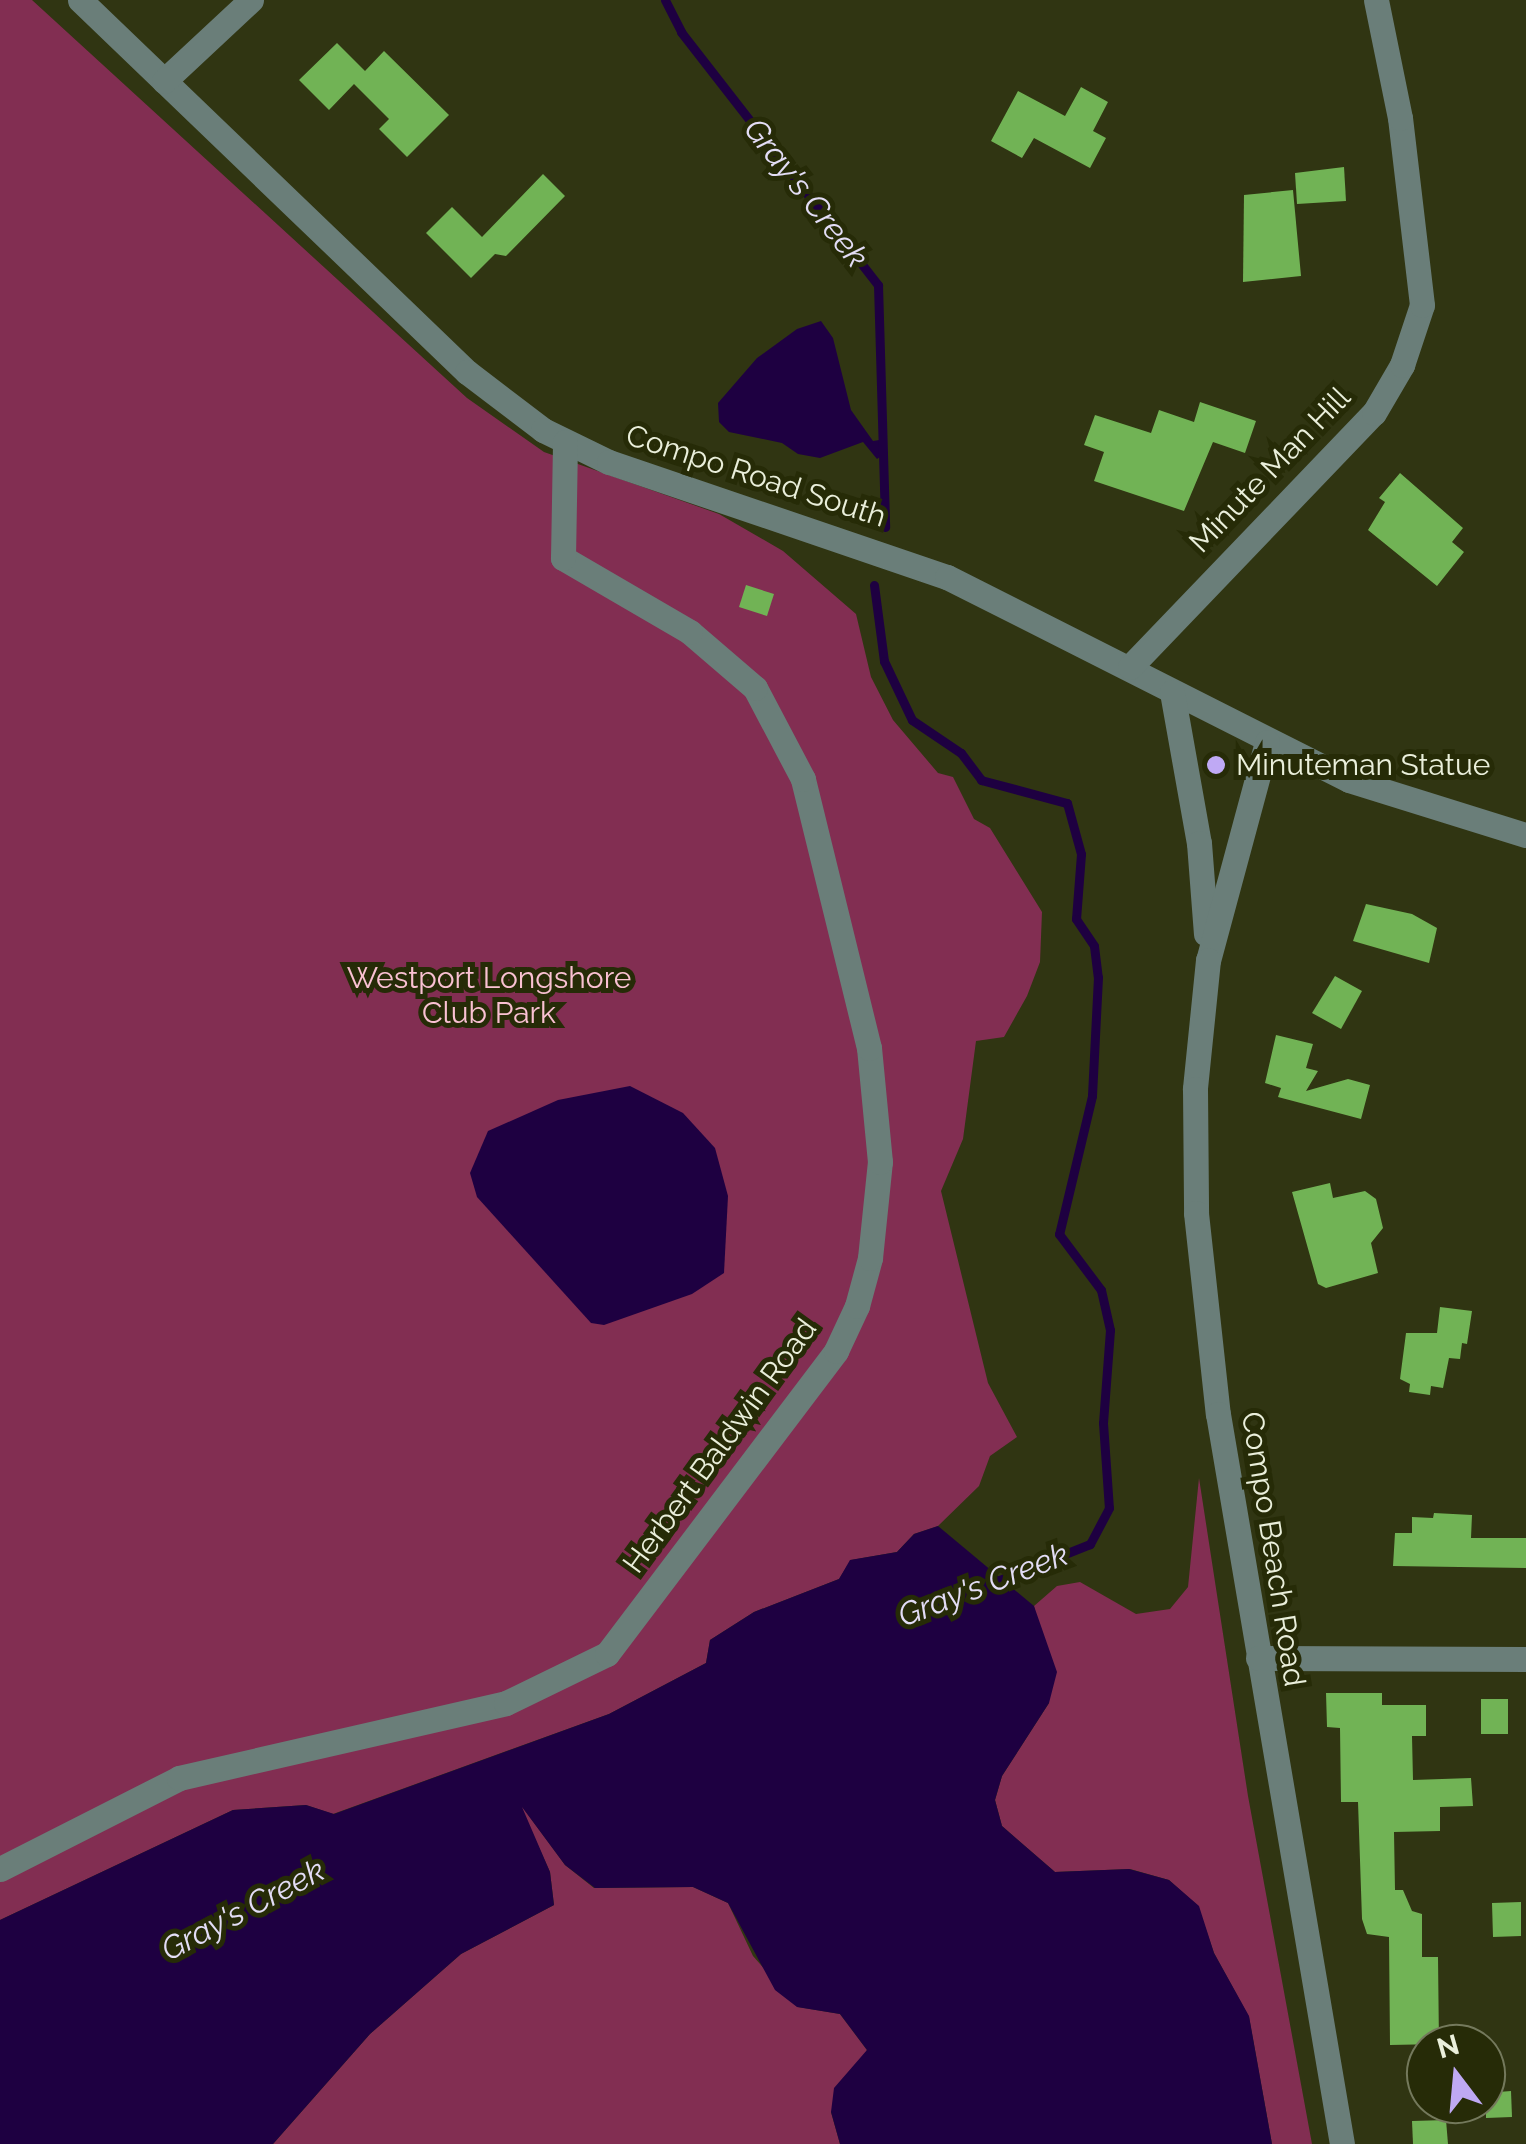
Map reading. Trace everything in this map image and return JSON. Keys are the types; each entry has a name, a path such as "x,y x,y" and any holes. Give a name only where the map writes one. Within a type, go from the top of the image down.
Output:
{"street":[{"name":"Compo Road South","path":"80,0 467,372 565,442 947,577 1130,667 1267,742 1392,796 1526,835"},
{"path":"164,80 251,0"},
{"name":"Minute Man Hill","path":"1130,667 1374,413 1402,366 1422,305 1400,118 1376,0"},
{"name":"Herbert Baldwin Road","path":"0,1868 179,1778 506,1703 607,1654 836,1351 856,1306 870,1258 880,1162 869,1048 848,943 803,780 755,688 690,632 562,558 565,442"},
{"name":"Compo Beach Road","path":"1172,692 1200,842 1208,960"},
{"name":"Compo Beach Road","path":"1267,742 1208,960 1195,1089 1196,1213 1212,1370 1342,2144"},
{"path":"1258,1658 1526,1659"}],"green space":[{"name":"Westport Longshore Club Park","path":"0,0 32,0 467,398 544,452 719,514 783,551 856,614 871,677 893,720 938,773 953,777 974,819 990,828 1042,912 1040,962 1027,996 1004,1037 976,1041 963,1139 941,1191 988,1383 1017,1437 990,1456 979,1486 938,1526 914,1534 897,1552 851,1560 839,1579 754,1612 710,1640 706,1663 609,1714 333,1814 306,1805 233,1810 0,1920"},
{"path":"1199,1478 1248,1796 1312,2144 1272,2144 1249,2017 1214,1953 1198,1906 1169,1880 1130,1869 1055,1872 1002,1826 995,1800 1002,1776 1049,1703 1034,1606 1057,1586 1080,1582 1136,1614 1170,1609 1188,1587"},
{"path":"518,1801 565,1865 594,1888 693,1887 728,1903 753,1956 798,2007 840,2014 867,2050 831,2112 840,2144 273,2144 370,2034 461,1954 554,1905 550,1872"}],"water":[{"path":"821,321 833,338 851,410 873,441 886,439 887,452 877,459 863,442 820,458 798,454 782,443 729,432 719,422 718,403 757,358 797,329"},
{"path":"630,1086 683,1113 715,1148 728,1196 724,1273 692,1294 604,1325 591,1323 477,1197 470,1173 488,1131 558,1100"},
{"path":"938,1526 1034,1606 1057,1672 1049,1703 1002,1776 995,1800 1002,1826 1055,1872 1129,1869 1169,1880 1199,1906 1214,1953 1249,2016 1272,2144 840,2144 831,2112 834,2088 867,2050 840,2014 797,2007 775,1990 728,1903 693,1887 595,1888 565,1865 522,1807 550,1872 554,1905 461,1954 370,2034 273,2144 0,2144 0,1920 233,1810 306,1805 334,1814 609,1714 706,1663 710,1640 754,1612 839,1579 850,1560 897,1552 914,1534"}],"building":[{"path":"337,43 365,71 384,51 449,115 407,157 379,129 389,119 354,84 329,110 299,80"},
{"path":"1081,87 1108,102 1093,131 1106,138 1090,168 1034,138 1022,158 991,141 1018,91 1065,116"},
{"path":"1344,167 1346,201 1297,204 1295,173"},
{"path":"543,174 565,196 506,256 495,254 471,278 426,233 452,207 482,237"},
{"path":"1293,190 1301,276 1243,282 1244,195"},
{"path":"1200,402 1256,421 1245,453 1213,442 1184,511 1094,481 1104,452 1084,445 1095,415 1151,433 1159,410 1194,422"},
{"path":"1400,473 1463,528 1452,542 1464,552 1437,586 1368,530 1385,502 1379,498"},
{"path":"746,585 774,594 767,616 739,607"},
{"path":"1366,904 1412,914 1437,928 1429,963 1353,941"},
{"path":"1335,976 1362,991 1341,1029 1312,1013"},
{"path":"1276,1035 1313,1044 1306,1068 1318,1071 1306,1091 1348,1079 1370,1085 1361,1119 1278,1097 1281,1088 1265,1083"},
{"path":"1330,1183 1333,1198 1365,1191 1376,1199 1383,1228 1371,1243 1378,1273 1326,1288 1318,1284 1292,1192"},
{"path":"1440,1307 1472,1311 1467,1344 1462,1343 1460,1359 1449,1358 1443,1388 1431,1386 1430,1395 1409,1392 1410,1384 1400,1379 1406,1333 1437,1333"},
{"path":"1434,1513 1472,1515 1471,1538 1526,1538 1526,1568 1393,1566 1395,1533 1412,1533 1412,1517 1433,1518"},
{"path":"1326,1693 1382,1693 1382,1705 1426,1705 1426,1736 1412,1736 1413,1780 1471,1778 1473,1806 1440,1807 1440,1831 1394,1832 1395,1890 1403,1890 1412,1911 1422,1914 1422,1957 1438,1957 1439,2024 1406,2024 1406,2045 1390,2045 1389,1937 1367,1934 1362,1919 1358,1802 1341,1802 1340,1728 1327,1727"},
{"path":"1481,1699 1508,1699 1508,1734 1481,1734"},
{"path":"1521,1902 1521,1936 1493,1937 1492,1903"},
{"path":"1506,2091 1511,2091 1512,2117 1506,2117"},
{"path":"1412,2124 1446,2124 1448,2144 1413,2144"}],"waterway":[{"name":"Gray's Creek","path":"665,0 681,32 878,285 885,527"},
{"name":"Gray's Creek","path":"874,585 884,661 912,720 961,753 981,780 1067,803 1081,854 1076,919 1094,946 1098,977 1092,1096 1059,1234 1101,1290 1110,1330 1103,1423 1109,1508 1090,1544 997,1581"}],"place":[{"name":"Minuteman Statue","path":"1216,765"}]}
